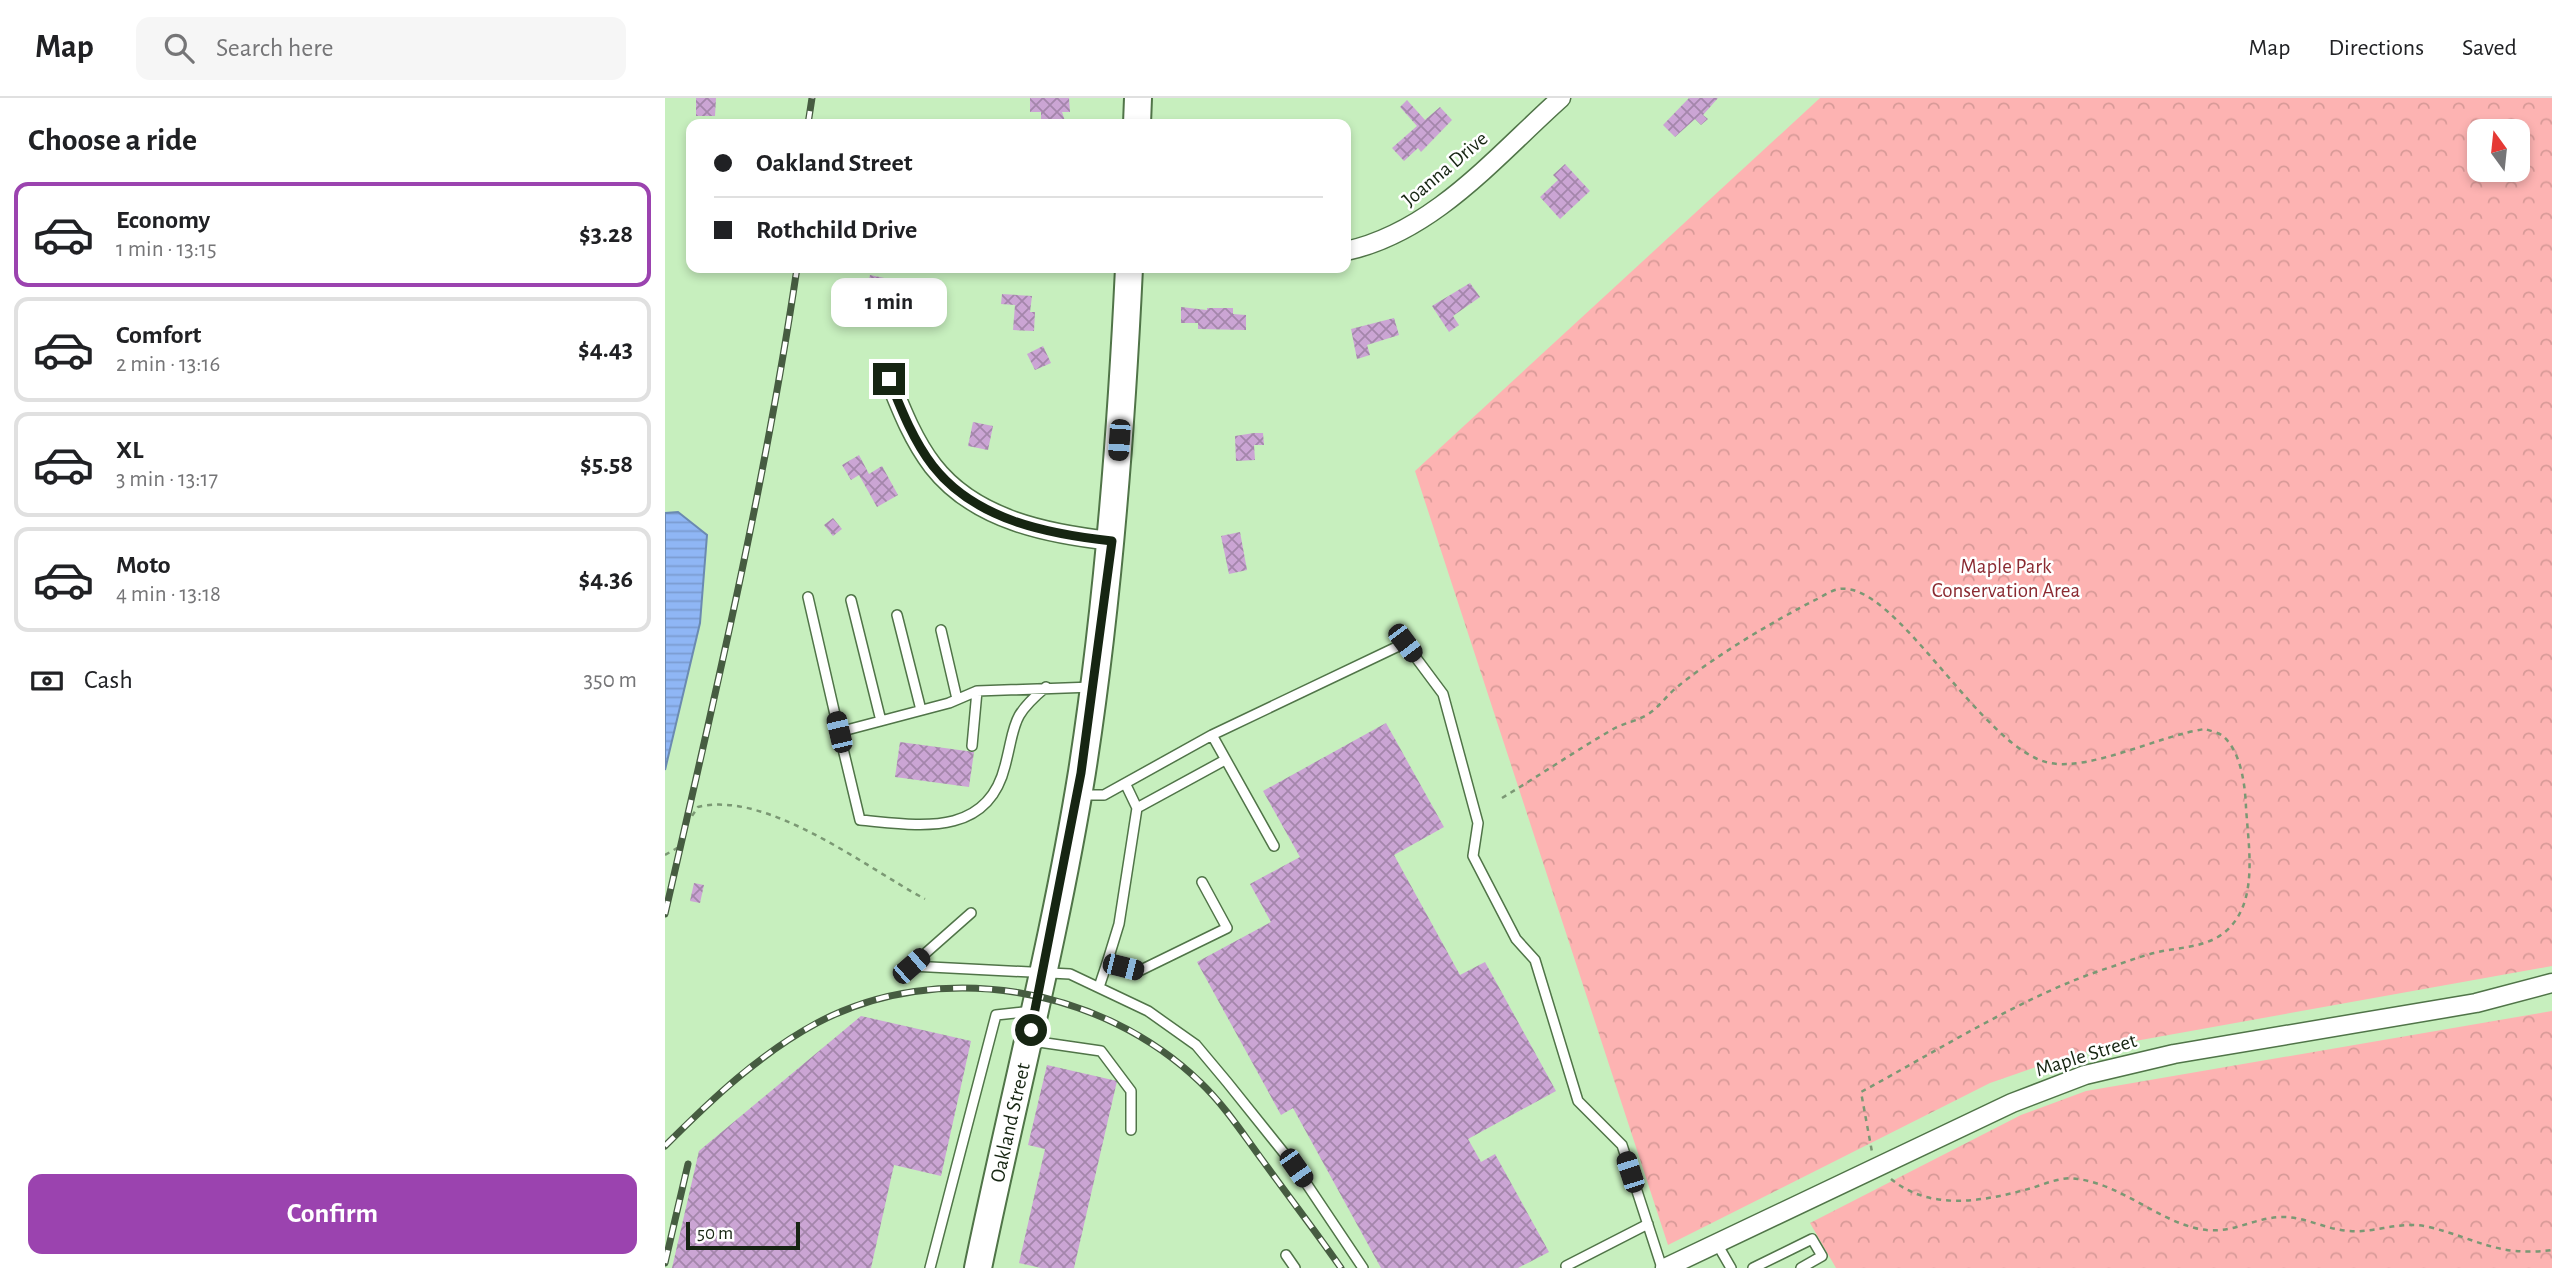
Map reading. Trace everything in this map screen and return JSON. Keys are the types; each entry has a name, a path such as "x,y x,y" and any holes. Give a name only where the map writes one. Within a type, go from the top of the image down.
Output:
{"main road":[{"path":"1137,119 1138,98"},
{"name":"Oakland Street","path":"981,1266 1044,973 1094,687 1112,541 1129,273"}],"street":[{"name":"Joanna Drive","path":"1351,250 1391,238 1424,219 1561,98"},
{"path":"889,379 908,426 932,465 946,481 968,497 1015,522 1050,533 1112,541"},
{"name":"Maple Street","path":"1664,1268 2012,1103 2085,1075 2174,1054 2476,1003 2552,983"}],"lane":[{"path":"808,597 860,820 931,826 966,816 994,794 1005,768 1013,724 1024,705 1046,687"},
{"path":"851,600 881,721"},
{"path":"897,615 921,710"},
{"path":"941,630 957,699"},
{"path":"1079,784 1104,795 1212,735 1405,643 1443,694 1478,824 1473,856 1516,939 1535,960 1578,1101 1622,1145 1664,1268"},
{"path":"839,732 921,710 977,691 1094,687"},
{"path":"972,746 977,691"},
{"path":"1212,735 1274,846"},
{"path":"1137,808 1225,760"},
{"path":"1099,987 1119,924 1125,869 1137,808 1126,785"},
{"path":"1107,963 1139,971 1227,928 1202,882"},
{"path":"971,913 911,966 1070,974 1148,1011 1196,1045 1296,1168 1349,1243 1363,1268"},
{"path":"930,1268 996,1015 1035,1011"},
{"path":"1029,1041 1101,1051 1131,1091 1131,1130"},
{"path":"1566,1266 1648,1224"},
{"path":"1753,1268 1812,1239 1822,1256 1801,1268"},
{"path":"1716,1242 1731,1268"},
{"path":"1286,1255 1295,1268"}],"path":[{"path":"1503,798 1618,727 1644,717 1676,688 1776,620 1838,589 1855,590 1869,598 1932,655 1993,728 2019,751 2037,760 2053,764 2084,761 2205,729 2223,736 2237,757 2246,792 2249,862 2246,893 2240,912 2231,926 2218,937 2191,948 2155,952 2085,975 1861,1091 1875,1167 1907,1192 1926,1200 1998,1197 2064,1178 2080,1179 2140,1202 2176,1223 2197,1229 2224,1232 2281,1217 2326,1228 2354,1231 2393,1224 2428,1227 2511,1252 2552,1250"},
{"path":"665,855 680,847 688,822 698,807 716,803 787,820 819,835 872,870 925,899"}],"green space":[{"name":"Maple Park Conservation Area","path":"1820,98 2552,98 2552,966 2113,1045 2056,1060 1990,1083 1668,1245 1415,471"},
{"path":"2552,1011 2552,1268 1836,1268 1810,1223 2021,1115 2086,1091"}],"water":[{"path":"678,512 707,535 700,623 665,770 665,513"}],"building":[{"path":"696,98 716,98 715,116 696,116"},
{"path":"1030,98 1069,98 1070,112 1062,112 1064,119 1041,119 1041,112 1030,112"},
{"path":"1689,98 1718,98 1703,115 1708,119 1701,125 1695,119 1675,137 1663,125"},
{"path":"1407,100 1425,120 1440,107 1452,120 1421,152 1418,148 1404,161 1392,148 1417,126 1400,107"},
{"path":"1565,164 1590,191 1560,219 1540,197 1558,180 1553,175"},
{"path":"870,275 889,279 888,286 911,290 907,310 883,306 884,297 866,294"},
{"path":"1470,283 1480,297 1453,316 1459,325 1449,332 1432,306"},
{"path":"1002,294 1032,296 1030,312 1035,312 1034,331 1013,330 1015,305 1001,304"},
{"path":"1181,307 1207,310 1233,308 1233,314 1246,315 1246,330 1198,329 1198,323 1181,323"},
{"path":"1394,318 1399,335 1367,345 1370,355 1357,359 1351,329"},
{"path":"1043,346 1051,363 1035,370 1027,354"},
{"path":"973,422 993,426 988,450 968,446"},
{"path":"1263,433 1264,445 1254,445 1255,460 1236,461 1235,436"},
{"path":"859,455 869,474 882,466 898,495 877,507 859,475 851,480 842,465"},
{"path":"833,518 842,529 833,536 824,525"},
{"path":"1240,532 1247,570 1229,574 1221,536"},
{"path":"1386,723 1444,827 1394,855 1460,975 1485,962 1556,1091 1468,1139 1481,1162 1495,1154 1549,1252 1518,1268 1381,1268 1293,1108 1281,1115 1197,962 1271,922 1250,884 1300,857 1263,791"},
{"path":"900,742 974,752 969,787 895,777"},
{"path":"694,883 704,885 700,903 690,901"},
{"path":"861,1016 971,1041 941,1176 894,1165 871,1268 672,1268 699,1151"},
{"path":"1047,1065 1117,1081 1074,1268 1041,1268 1019,1263 1045,1149 1028,1145"}],"railway":[{"path":"809,119 812,98"},
{"path":"665,914 754,511 796,273"},
{"path":"665,1146 756,1063 817,1023 864,1003 915,991 966,988 1017,992 1068,1004 1116,1024 1160,1050 1200,1082 1233,1120 1341,1268"},
{"path":"665,1263 688,1164"}],"route":[{"path":"889,379 908,426 932,465 946,481 968,497 1015,522 1050,533 1112,541 1096,674 1074,818 1031,1030"}]}
